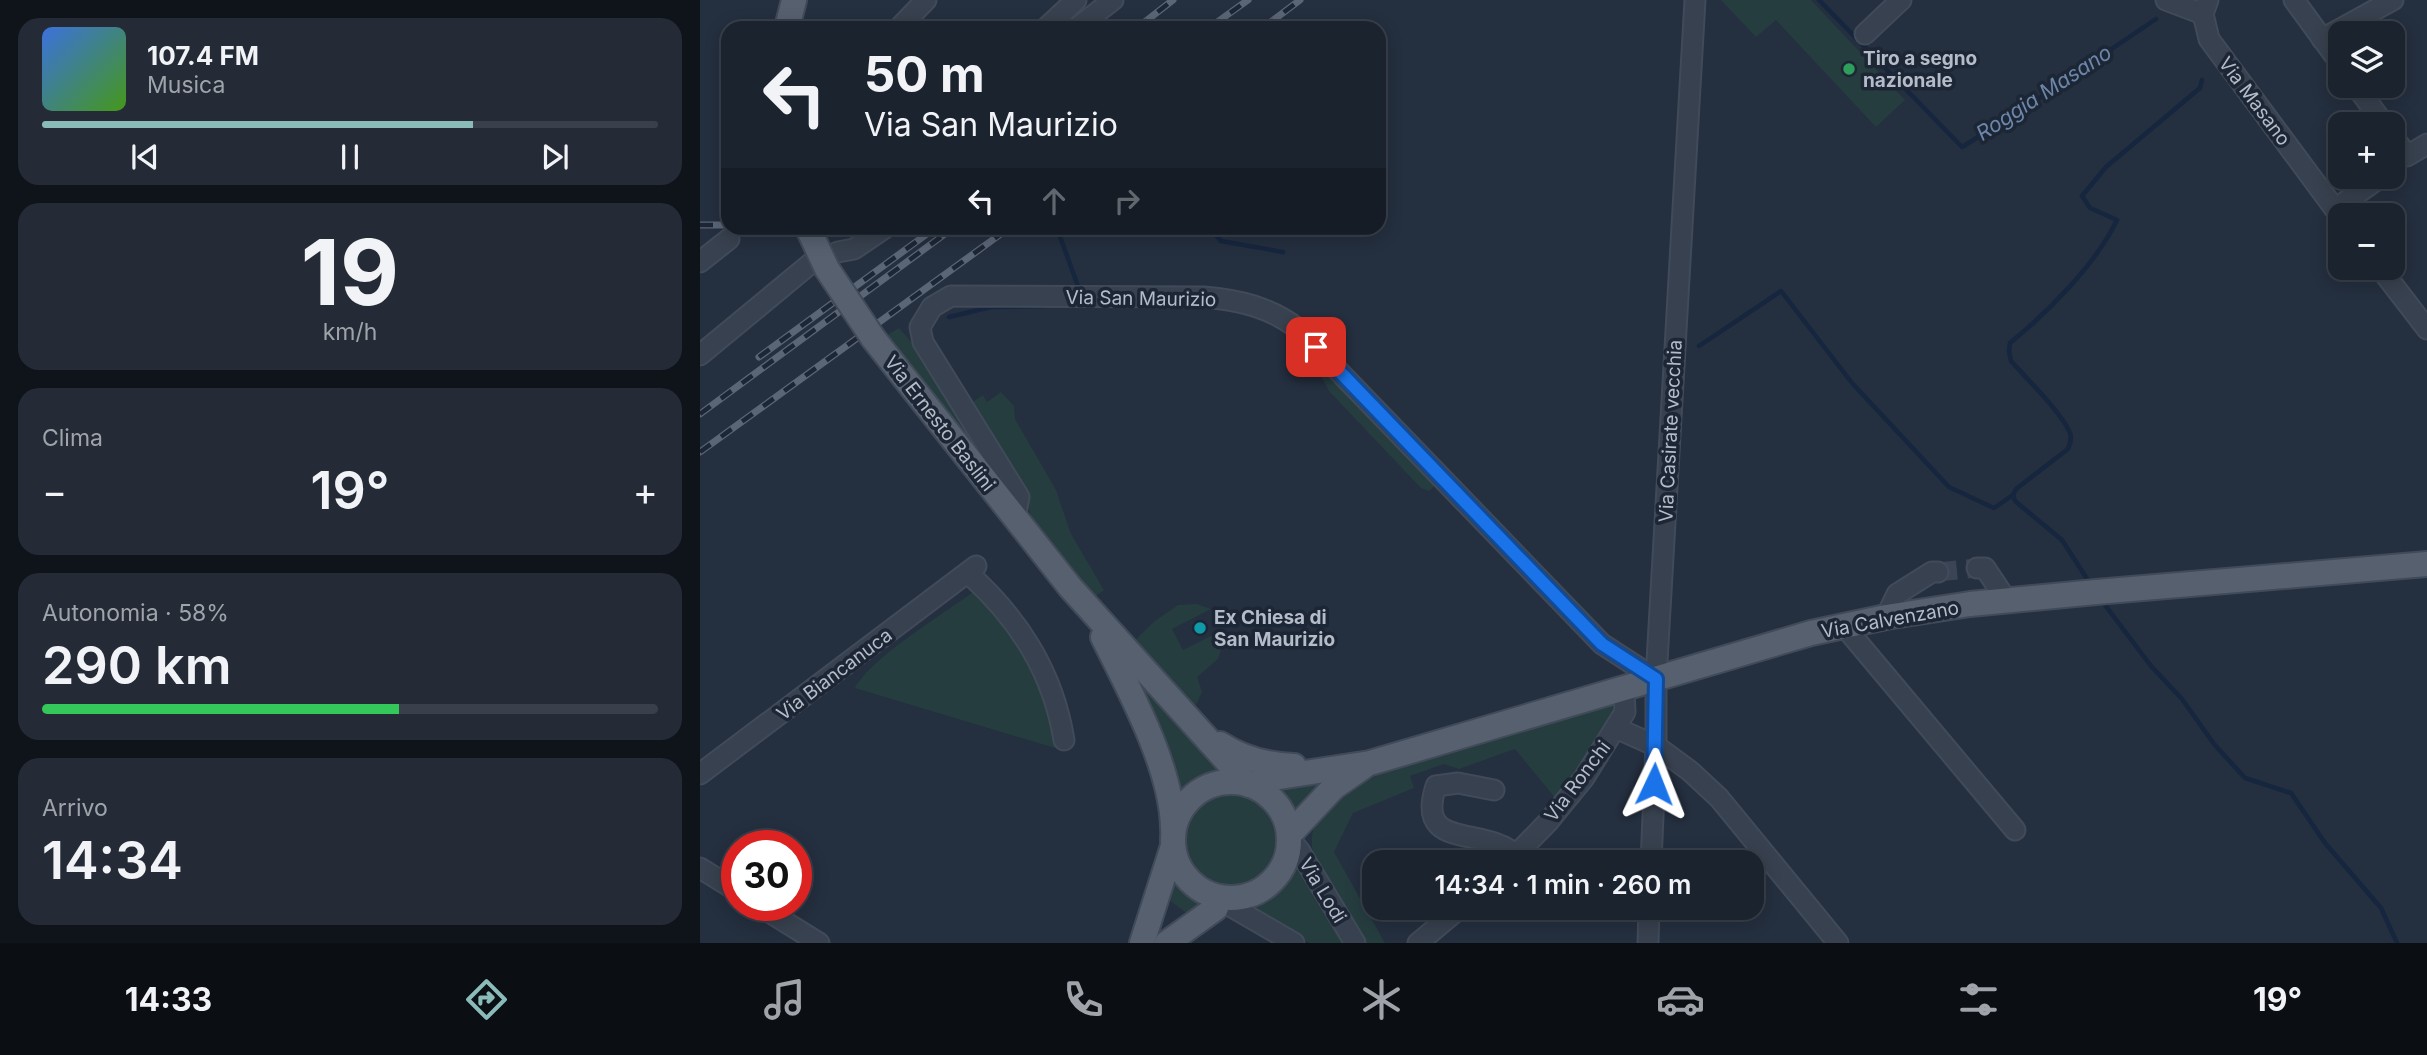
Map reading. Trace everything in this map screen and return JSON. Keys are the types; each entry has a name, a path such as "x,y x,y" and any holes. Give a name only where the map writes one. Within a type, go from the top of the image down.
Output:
{"main road":[{"path":"789,21 794,0"},
{"name":"Via Ernesto Baslini","path":"811,235 827,269 873,338 1014,518 1088,609 1246,784"},
{"name":"Via Calvenzano","path":"1246,784 1370,763 1811,633 1886,617 2007,601 2427,564"},
{"name":"Via Ernesto Baslini","path":"1088,609 1128,686 1152,744 1173,808 1173,841"},
{"path":"1203,734 1237,755 1258,762 1337,768"},
{"name":"Via Calvenzano","path":"1289,837 1334,787 1370,763"},
{"path":"1142,943 1183,808 1197,793 1224,783 1246,784 1272,799 1280,809 1289,837 1284,864 1268,885 1244,897 1223,897 1202,891 1188,879 1178,864 1173,841"},
{"path":"1167,943 1216,908 1223,897"}],"street":[{"path":"906,21 926,0"},
{"path":"1071,16 1094,0"},
{"path":"1071,16 1113,0"},
{"name":"Via Casirate vecchia","path":"1652,850 1656,679 1695,0"},
{"path":"1865,34 1901,0"},
{"name":"Via Masano","path":"2166,0 2205,7 2208,39 2330,203"},
{"path":"2294,0 2328,47"},
{"path":"2322,39 2393,0"},
{"path":"2405,159 2427,144"},
{"path":"2348,203 2366,189"},
{"path":"700,355 810,264 838,252 854,249 875,235"},
{"path":"700,262 729,239"},
{"path":"2389,280 2427,329"},
{"name":"Via San Maurizio","path":"1014,518 1019,496 923,342 920,327 932,307 951,296 1204,297 1236,301 1281,316 1297,328 1602,644 1656,679"},
{"path":"1977,568 1985,568 2007,601"},
{"name":"Via Biancanuca","path":"700,774 972,570 1035,655 1053,692 1064,740"},
{"path":"1886,617 1897,594 1932,572 1938,572"},
{"path":"1844,626 2015,830"},
{"name":"Via Ronchi","path":"1521,850 1584,778 1616,729 1625,712 1624,688"},
{"path":"1616,729 1656,746 1690,771 1718,798 1838,943"},
{"path":"1494,790 1458,783 1436,786 1430,804 1437,824 1445,832 1501,845 1505,850"},
{"name":"Via Lodi","path":"1289,837 1355,943"},
{"path":"700,868 721,881"},
{"path":"1223,897 1232,907 1294,943"},
{"path":"1418,943 1446,920"},
{"path":"1648,943 1649,920"},
{"path":"784,921 820,943"}],"green space":[{"name":"Tiro a segno nazionale","path":"1721,0 1811,0 1905,100 1876,127 1776,20 1756,37"},
{"path":"899,328 968,405 983,395 987,402 1001,392 1014,406 1015,419 1056,490 1071,534 1104,590 1092,599 1034,523 1023,494 1008,495 887,335"},
{"path":"1320,366 1437,484 1429,491 1421,488 1329,391 1317,368"},
{"path":"973,592 979,595 1009,628 1037,669 1054,720 1055,748 855,688 876,663"},
{"path":"1197,604 1211,609 1172,629 1183,650 1215,634 1222,647 1218,659 1197,677 1202,692 1195,707 1131,644 1155,621 1178,605"},
{"path":"1124,659 1225,775 1206,779 1182,794 1167,748"},
{"path":"1607,699 1620,706 1580,773 1556,799 1515,749 1459,769 1444,764 1410,776 1414,788 1353,813 1334,852 1362,902 1362,920 1372,920 1385,943 1366,943 1326,882 1315,857 1312,846 1316,822 1332,802 1387,772"},
{"path":"1324,779 1292,814 1268,784"},
{"path":"1231,796 1248,800 1262,809 1271,823 1275,840 1271,857 1262,871 1248,880 1231,884 1214,880 1200,871 1191,857 1187,840 1191,823 1200,809 1214,800"},
{"path":"1294,862 1323,913 1345,943 1309,943 1247,906 1249,902 1274,889"},
{"path":"1176,876 1187,889 1205,901 1188,914 1168,899"}],"waterway":[{"name":"Roggia Masano","path":"1819,0 1962,147 2156,19"},
{"path":"2091,585 2062,540 2015,501 2013,495 2016,489 2068,449 2071,437 2060,416 2011,361 2010,343 2040,317 2084,270 2117,220 2090,208 2082,196 2106,167 2200,88 2202,80"},
{"path":"1059,235 1079,289"},
{"path":"1216,235 1221,241 1283,252"},
{"path":"1699,346 1781,291 1852,383 1949,487 1994,508 2013,495"},
{"path":"949,317 991,307 1085,305"},
{"path":"2102,601 2151,666 2182,699 2214,744 2245,778 2291,793 2325,843 2381,908 2397,943"}],"tunnel":[{"path":"1938,572 1977,568"}],"railway":[{"path":"1146,21 1173,0"},
{"path":"1219,21 1248,0"},
{"path":"1272,21 1300,0"},
{"path":"700,225 721,225"},
{"path":"759,357 925,235"},
{"path":"700,414 943,235"},
{"path":"700,452 999,235"}],"place":[{"name":"Tiro a segno nazionale","path":"1849,69"},
{"name":"Ex Chiesa di San Maurizio","path":"1200,628"}],"route":[{"path":"1316,347 1602,644 1656,679 1654,784"}]}
